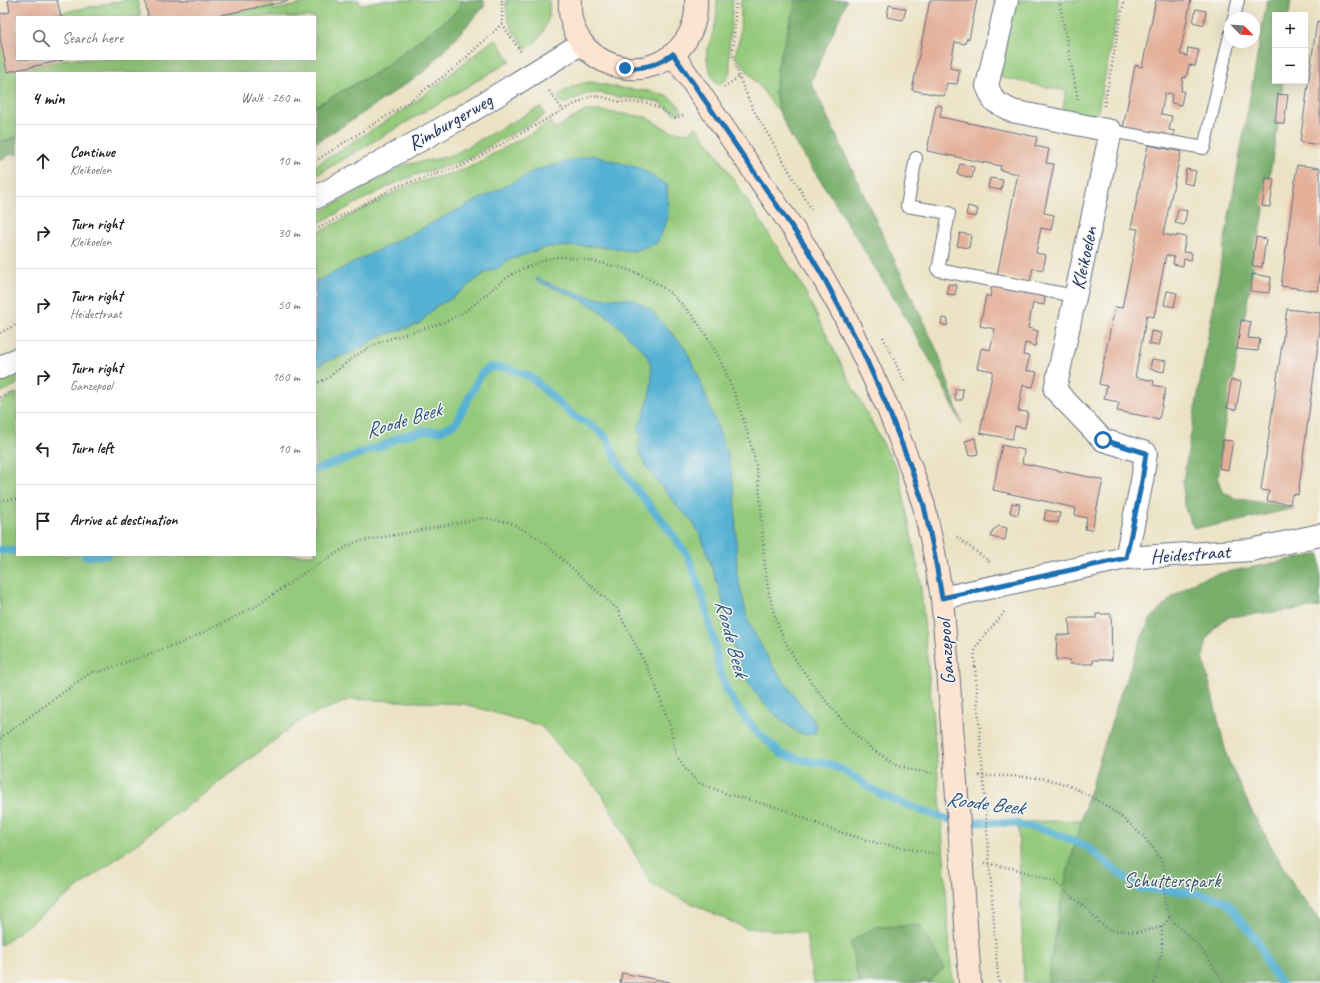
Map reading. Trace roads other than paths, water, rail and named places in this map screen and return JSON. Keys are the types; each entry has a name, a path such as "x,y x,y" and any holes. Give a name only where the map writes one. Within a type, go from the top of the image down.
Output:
{"main road":[{"path":"570,0 572,24 582,43 597,58 615,66 625,68 645,68 665,60 673,54 684,43 692,30 696,15 696,0"},
{"name":"Ganzepool","path":"673,54 805,246 825,280 862,350 887,406 924,506 942,598 970,975"}],"street":[{"path":"1007,0 988,86 994,101 1012,111 1098,129"},
{"name":"Rimburgerweg","path":"316,197 457,120 582,43"},
{"name":"Kleikoelen","path":"1098,129 1075,296 1055,390 1103,440 1146,453 1142,481 1126,558"},
{"path":"0,368 16,360"},
{"name":"Heidestraat","path":"942,598 1126,558 1251,550 1320,535"}],"lane":[{"path":"1235,12 1238,0"},
{"path":"1098,129 1204,148 1227,48"},
{"path":"916,158 907,206 948,213 938,270 1075,296"}],"water":[{"path":"592,155 639,168 667,185 668,218 657,243 634,251 593,246 548,247 506,261 502,266 485,273 451,299 436,306 419,324 379,337 349,354 327,361 316,366 316,281 537,170"},
{"path":"537,278 556,286 594,298 632,299 650,309 685,348 698,375 727,453 735,496 737,574 749,624 771,663 812,718 817,727 815,733 808,735 799,733 790,727 765,705 754,691 746,678 734,649 721,594 701,536 692,521 678,507 649,471 640,455 638,446 642,437 637,431 649,398 652,379 650,363 647,356 640,347 602,312 578,298 536,281"}],"waterway":[{"name":"Roode Beek","path":"316,470 384,445 399,437 423,431 440,431 456,423 481,374 490,367 507,368 531,377 571,414 593,426 607,438 617,460 631,483 667,527 688,556 703,598 715,645 719,669 727,691 740,712 756,731 782,754 803,760 830,764 843,770 882,795 947,819 975,822 1012,823 1046,830 1086,846 1138,888 1197,893 1226,901 1259,943 1268,966 1281,983"},
{"name":"Roode Beek","path":"0,550 16,551"}],"park label":[{"name":"Schutterspark","path":"1172,880"}]}
